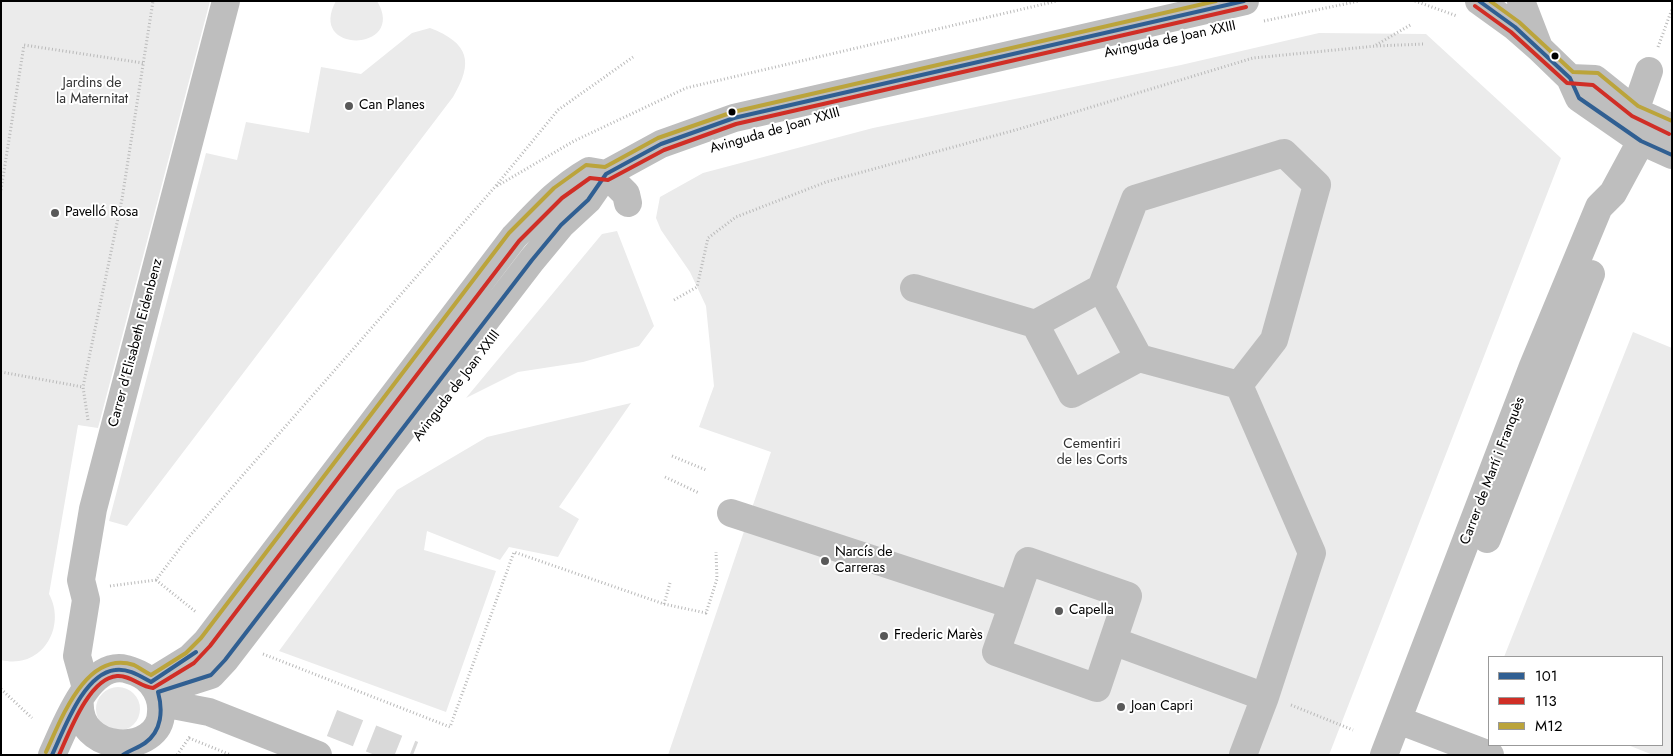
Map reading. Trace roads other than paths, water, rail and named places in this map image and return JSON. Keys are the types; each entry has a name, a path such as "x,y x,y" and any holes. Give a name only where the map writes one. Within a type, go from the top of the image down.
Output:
{"street":[{"name":"Carrer d'Elisabeth Eidenbenz","path":"83,693 77,656 86,600 81,580 93,510 226,1"},
{"path":"1479,1 1540,48 1570,78 1579,98 1650,125 1672,155"},
{"path":"1521,1 1540,48"},
{"name":"Avinguda de Joan XXIII","path":"157,692 211,675 225,660 532,260 561,226 588,200 606,174 660,144 734,118 1165,11 1253,11"},
{"name":"Carrer de Martí i Franquès","path":"1384,755 1406,723 1611,221 1613,194 1650,125 1649,71"},
{"path":"914,288 1035,324 1101,288 1135,199 1284,153 1317,185 1274,340 1239,385"},
{"name":"Avinguda de Joan XXIII","path":"157,692 206,642 514,237 556,192 572,181 589,171 606,174"},
{"path":"606,174 626,194 628,203"},
{"path":"1101,288 1139,358"},
{"path":"1035,324 1072,394 1139,358 1239,385"},
{"path":"1239,385 1312,553 1265,697 1243,755"},
{"path":"731,513 1012,605"},
{"path":"1028,561 1128,596 1097,688 996,652 1012,605 1028,561"},
{"path":"1113,641 1265,697"},
{"path":"52,755 83,693 95,678 107,671 121,668 138,672 157,692 318,755"},
{"path":"83,693 81,720 90,736 103,747 125,752 146,742 153,735 161,716 157,692"},
{"path":"1406,723 1490,755"},
{"name":"Carrer de Martí i Franquès","path":"1402,755 1406,723"}],"tunnel":[{"path":"332,723 413,755"}],"place":[{"name":"Can Planes","path":"349,106"},
{"name":"Pavelló Rosa","path":"55,213"},
{"name":"Narcís de Carreras","path":"825,561"},
{"name":"Capella","path":"1059,611"},
{"name":"Frederic Marès","path":"884,636"},
{"name":"Joan Capri","path":"1121,707"}],"park label":[{"name":"Jardins de la Maternitat","path":"92,92"},
{"name":"Cementiri de les Corts","path":"1092,454"}]}
